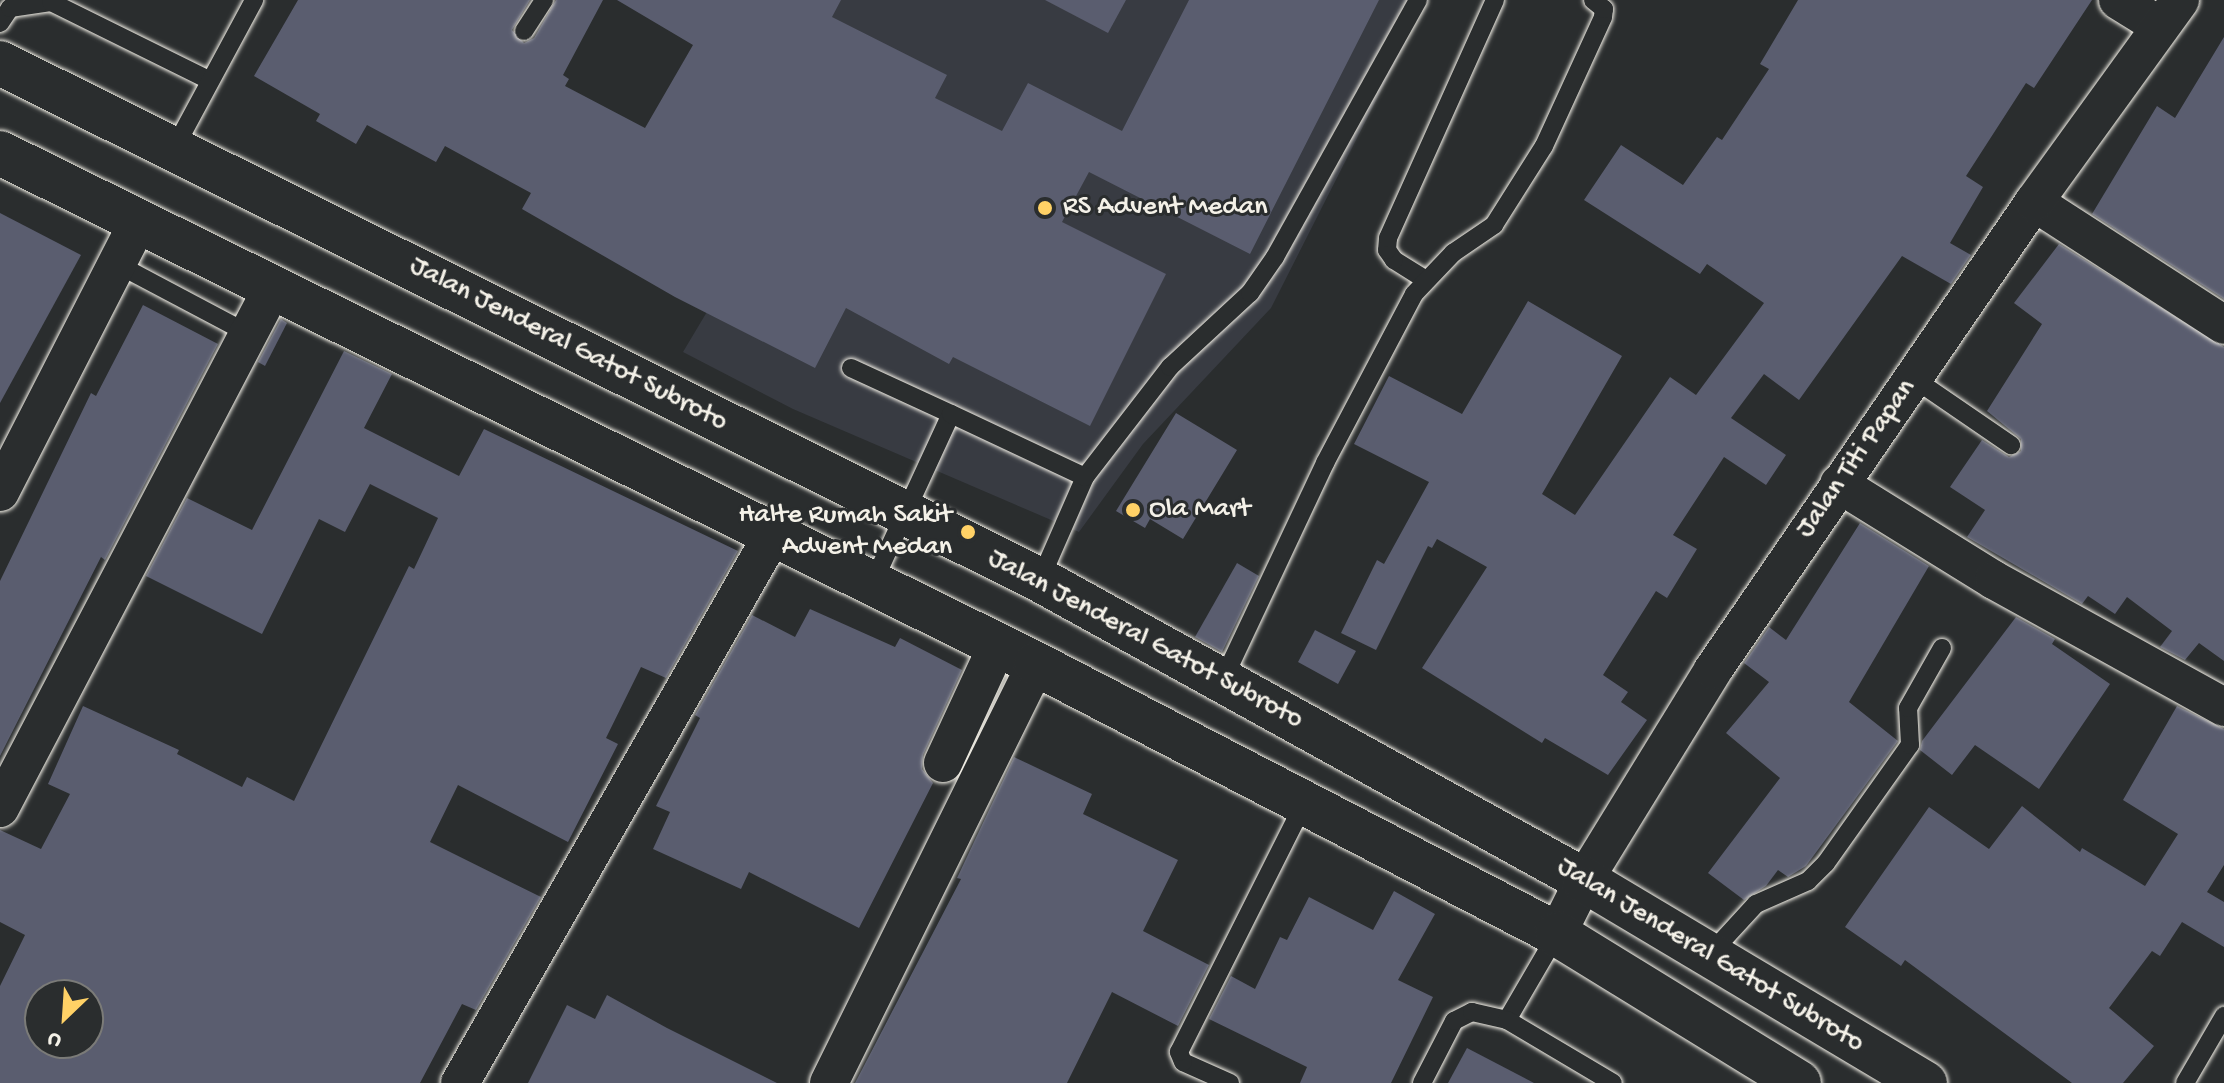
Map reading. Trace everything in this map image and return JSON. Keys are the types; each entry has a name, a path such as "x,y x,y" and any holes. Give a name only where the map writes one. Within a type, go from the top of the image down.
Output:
{"main road":[{"name":"Jalan Jenderal Gatot Subroto","path":"0,63 175,147 904,515 1040,580 1584,880 1925,1083"},
{"path":"0,153 1036,664 1557,934 1799,1083"}],"street":[{"path":"2118,0 2170,13"},
{"name":"Jalan Titi Papan","path":"1557,934 1584,880 1713,670 2034,202 2170,13"},
{"path":"2034,202 2224,325"},
{"path":"0,492 139,220"},
{"path":"0,808 273,287"},
{"path":"1839,484 1994,580 2224,707"},
{"path":"460,1083 772,536"},
{"path":"943,763 997,646"},
{"path":"829,1083 1036,664"}],"lane":[{"path":"175,147 254,0"},
{"path":"524,31 544,0"},
{"path":"1040,580 1085,477 1170,367 1258,281 1418,0"},
{"path":"1426,280 1394,260 1387,250 1388,238 1495,0"},
{"path":"1223,680 1325,463 1414,294 1426,280 1494,225 1537,157 1603,17 1604,9 1593,0"},
{"path":"0,23 10,8 51,2 209,80"},
{"path":"115,263 234,326"},
{"path":"851,368 1085,477"},
{"path":"1913,378 2011,445"},
{"path":"871,585 951,414"},
{"path":"1710,954 1756,904 1808,881 1826,863 1910,745 1908,708 1942,648"},
{"path":"1230,1083 1183,1062 1179,1052 1304,803"},
{"path":"1507,1020 1557,934"},
{"path":"1422,1083 1454,1021 1472,1012 1507,1020 1613,1083"},
{"path":"2185,1083 2224,1016"}],"shaded area":[{"name":"RS Advent Medan","path":"757,0 1427,0 1271,308 1143,444 1079,532 793,409 683,352 828,109"}],"building":[{"path":"298,0 530,0 512,30 524,43 534,38 556,0 603,0 563,75 569,79 565,86 645,128 693,45 617,0 841,0 832,17 947,75 935,98 1002,131 1028,83 1122,131 1189,0 1379,0 1250,254 1089,172 1062,222 1166,274 1090,426 953,357 949,364 846,308 815,368 675,297 522,209 531,193 445,146 436,162 367,125 356,144 316,121 320,114 254,76"},
{"path":"1045,0 1126,0 1108,33"},
{"path":"1798,0 2092,0 2034,88 2026,83 1966,176 1983,187 1950,243 1971,255 1951,284 1902,256 1799,400 1764,374 1731,418 1786,455 1766,485 1724,457 1673,535 1697,549 1667,598 1656,591 1603,675 1628,692 1621,702 1647,720 1608,775 1545,738 1542,743 1422,668 1487,567 1437,539 1432,548 1428,546 1376,650 1341,633 1377,560 1384,564 1429,482 1354,444 1389,376 1462,414 1528,301 1622,356 1542,494 1575,515 1670,377 1696,395 1764,303 1707,264 1700,274 1584,200 1621,145 1683,185 1717,137 1722,140 1769,69 1760,64"},
{"path":"2224,37 2224,299 2092,214 2157,106 2175,118"},
{"path":"0,213 81,255 0,403"},
{"path":"2059,244 2224,347 2224,661 2199,643 2185,660 2160,647 2172,631 2127,597 2115,614 2088,596 2082,604 1967,537 1985,510 1950,487 1982,440 2009,457 2021,451 2021,439 1987,411 2042,324 2014,303"},
{"path":"143,305 218,344 105,560 101,557 0,756 0,581 91,393 96,396"},
{"path":"281,319 287,323 265,366 258,362"},
{"path":"344,351 392,374 364,428 459,476 484,429 738,551 666,678 641,667 606,738 618,744 568,842 458,785 430,842 541,897 476,1010 462,1004 420,1083 0,1083 0,986 25,935 0,922 0,830 41,849 70,794 48,784 83,706 179,750 177,754 242,787 247,777 294,801 409,566 414,569 438,518 370,484 345,532 319,519 262,634 146,576 187,498 252,530"},
{"path":"1176,413 1237,450 1183,539 1150,519 1145,528 1116,511"},
{"path":"1860,523 1929,566 1849,702 1898,741 1806,866 1788,877 1778,870 1766,886 1744,900 1708,873 1780,778 1726,733 1769,682 1744,663 1769,627 1786,640"},
{"path":"1237,563 1259,576 1222,652 1195,637"},
{"path":"810,609 895,647 900,638 962,670 923,755 922,769 933,783 859,928 749,872 741,889 653,849 670,812 656,806 700,718 695,715 752,615 795,637"},
{"path":"2016,617 2055,639 2052,644 2110,684 2039,789 1975,745 1952,775 1920,750 1922,741"},
{"path":"1315,630 1356,651 1338,684 1298,662"},
{"path":"2177,706 2224,729 2224,865 2207,892 2224,902 2224,947 2182,922 2160,956 2152,951 2109,1008 2154,1046 2123,1083 2072,1083 1905,960 1901,966 1845,927 1929,807 1989,849 2022,806 2080,852 2082,848 2145,886 2178,834 2123,800"},
{"path":"1014,757 1092,794 1083,814 1178,860 1143,931 1209,965 1178,1026 1112,992 1067,1083 855,1083 961,879 957,878"},
{"path":"1394,891 1435,914 1398,980 1433,997 1391,1083 1300,1083 1307,1067 1209,1019 1231,976 1255,989 1280,937 1287,940 1309,897 1373,930"},
{"path":"607,995 777,1083 528,1083 567,1005 595,1019"},
{"path":"1467,1048 1534,1083 1448,1083"}],"place":[{"name":"RS Advent Medan","path":"1045,208"},
{"name":"Ola Mart","path":"1133,510"},
{"name":"Halte Rumah Sakit Advent Medan","path":"968,532"}]}
